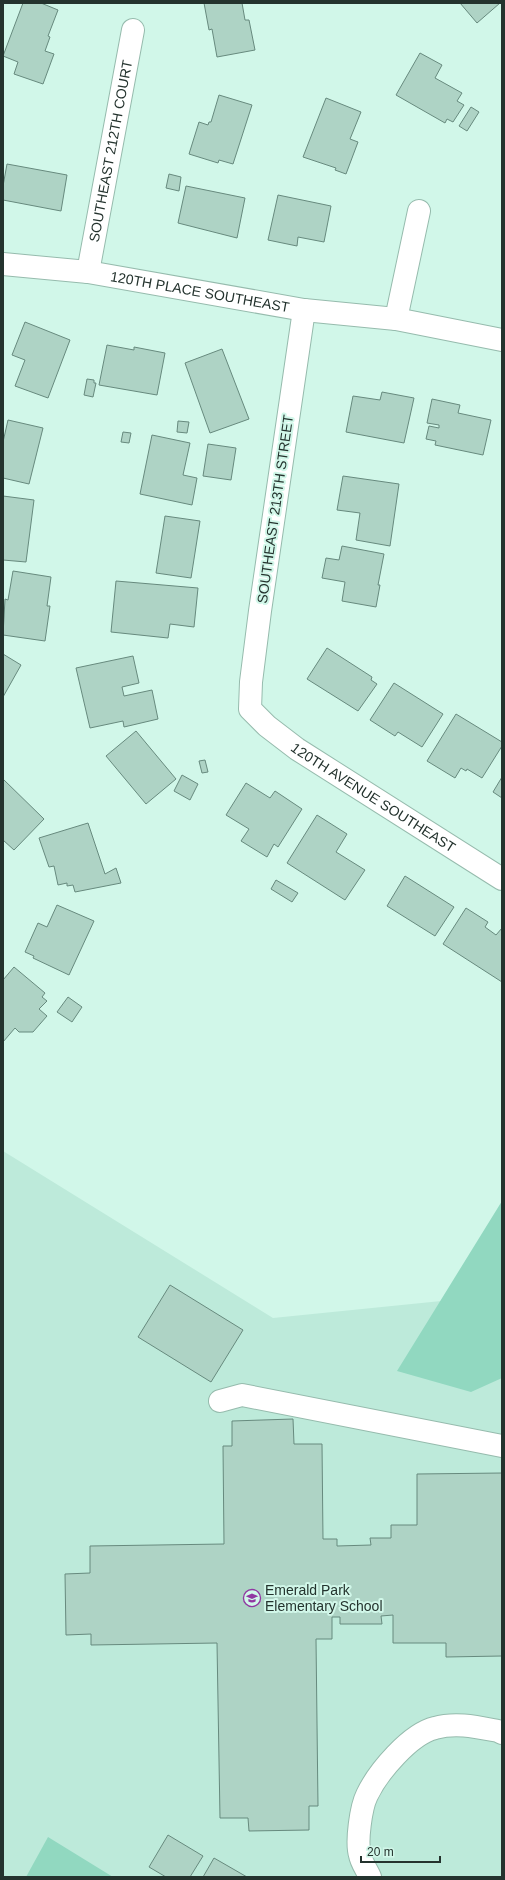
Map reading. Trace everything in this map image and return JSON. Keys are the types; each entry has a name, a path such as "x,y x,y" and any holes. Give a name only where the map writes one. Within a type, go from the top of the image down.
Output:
{"street":[{"name":"SOUTHEAST 212TH COURT","path":"88,272 133,30"},
{"path":"396,318 418,211"},
{"name":"120TH PLACE SOUTHEAST","path":"3,264 88,272 304,310 396,318 502,340"},
{"name":"SOUTHEAST 213TH STREET","path":"250,709 251,682 260,611 304,310"},
{"name":"120TH AVENUE SOUTHEAST","path":"250,709 267,726 297,749 502,879"},
{"path":"220,1401 242,1395 502,1446"},
{"path":"370,1877 360,1855 358,1830 366,1796 387,1765 409,1742 434,1728 461,1725 502,1733"}],"shaded area":[{"name":"Emerald Park Elementary School","path":"3,1151 273,1318 471,1298 502,1317 502,1877 3,1877"},
{"path":"502,1201 502,1378 471,1392 397,1371"},
{"path":"48,1837 113,1877 26,1877"}],"building":[{"path":"23,3 41,3 58,10 48,36 50,37 45,51 54,54 43,84 14,74 18,62 3,56"},
{"path":"204,3 242,3 245,20 249,20 255,50 217,57 212,29 209,30"},
{"path":"460,3 500,3 477,23"},
{"path":"420,53 442,65 435,78 462,93 457,101 464,105 453,122 447,119 445,123 396,95"},
{"path":"219,95 252,105 233,164 219,160 218,163 189,154 199,122 208,125 209,122 211,122"},
{"path":"326,98 361,112 350,139 358,142 346,174 335,170 336,168 303,157"},
{"path":"471,107 479,112 467,131 459,126"},
{"path":"7,164 67,175 61,211 3,200 3,186"},
{"path":"169,174 181,177 179,191 166,188"},
{"path":"186,186 245,198 237,238 178,223"},
{"path":"278,195 331,206 324,242 298,237 297,246 268,240"},
{"path":"25,322 70,340 48,398 15,386 25,360 12,355"},
{"path":"107,345 134,350 134,347 165,353 157,395 99,385"},
{"path":"222,349 249,419 210,433 185,363"},
{"path":"87,379 94,380 94,383 96,383 93,397 84,395"},
{"path":"382,392 414,398 404,443 346,432 353,396 380,400"},
{"path":"432,399 460,405 458,413 491,420 483,455 435,445 436,441 426,439 429,426 439,428 439,425 427,423"},
{"path":"8,420 43,428 29,484 3,478 3,442"},
{"path":"178,421 189,422 187,433 177,432"},
{"path":"123,432 131,433 129,443 121,442"},
{"path":"152,435 190,443 183,475 197,478 192,505 140,494"},
{"path":"208,444 236,448 231,480 203,476"},
{"path":"343,476 399,484 390,546 356,540 360,513 337,510"},
{"path":"3,496 34,500 26,562 3,560"},
{"path":"165,516 200,521 191,578 156,573"},
{"path":"342,546 384,554 378,585 380,585 376,607 342,601 345,582 322,578 326,558 339,560"},
{"path":"13,571 51,577 47,606 50,606 45,641 3,635 5,599 8,600"},
{"path":"116,581 198,588 194,627 170,624 168,638 111,632"},
{"path":"327,648 372,677 371,680 377,684 358,711 307,679"},
{"path":"3,654 21,665 3,697"},
{"path":"133,656 139,683 122,687 124,696 152,690 158,719 124,727 123,721 90,728 76,668"},
{"path":"394,683 443,714 422,747 398,732 395,736 370,720"},
{"path":"456,714 502,742 502,746 482,778 467,769 466,771 461,768 455,778 427,761"},
{"path":"136,731 176,779 146,804 106,756"},
{"path":"205,760 208,772 202,773 199,761"},
{"path":"182,775 198,784 190,800 174,791"},
{"path":"502,777 502,798 493,792"},
{"path":"3,779 44,819 14,850 3,840"},
{"path":"246,783 270,798 275,791 302,809 278,847 274,844 267,857 241,841 249,829 226,815"},
{"path":"317,815 347,834 336,852 365,870 345,900 287,863"},
{"path":"88,823 105,874 116,868 121,883 75,892 73,885 67,886 67,883 58,885 54,866 49,867 39,838"},
{"path":"405,876 454,907 435,936 387,906"},
{"path":"276,880 298,893 292,902 271,889"},
{"path":"57,905 94,921 69,975 33,958 34,956 25,952 38,923 47,927"},
{"path":"466,908 488,922 485,927 496,935 502,928 502,982 443,944"},
{"path":"14,967 45,993 42,997 47,1001 39,1009 47,1016 33,1032 19,1032 15,1028 3,1042 3,980"},
{"path":"68,997 82,1007 72,1022 57,1012"},
{"path":"170,1285 243,1330 211,1382 138,1337"},
{"path":"293,1419 294,1444 322,1444 323,1539 337,1539 337,1546 371,1545 370,1538 391,1538 391,1525 417,1525 417,1474 502,1473 502,1656 446,1657 446,1643 393,1643 393,1615 381,1616 382,1624 340,1624 340,1617 332,1617 332,1639 316,1639 318,1806 309,1806 309,1830 249,1831 248,1818 220,1818 217,1643 91,1645 91,1634 66,1635 65,1574 90,1573 90,1546 224,1544 223,1446 232,1446 232,1421"},
{"path":"168,1835 203,1856 190,1877 166,1877 149,1867"},
{"path":"214,1858 247,1877 203,1877"}],"place":[{"name":"Emerald Park Elementary School","path":"252,1598"}]}
